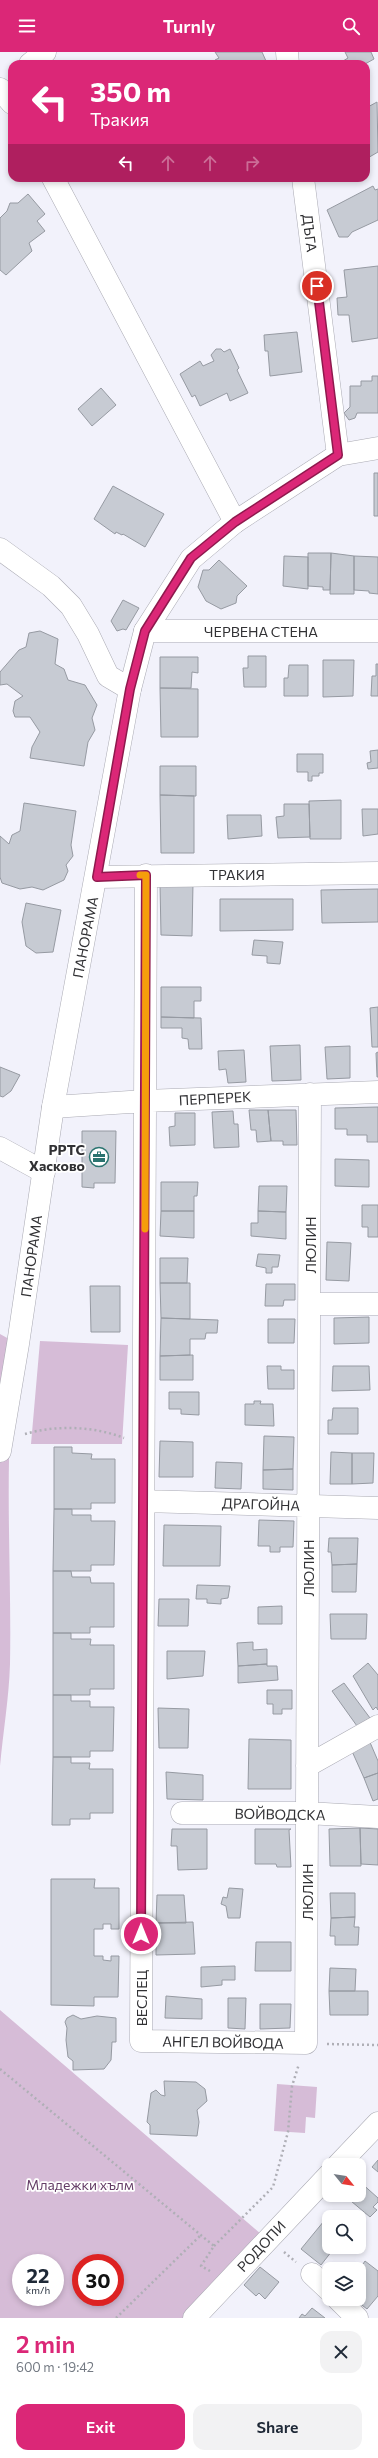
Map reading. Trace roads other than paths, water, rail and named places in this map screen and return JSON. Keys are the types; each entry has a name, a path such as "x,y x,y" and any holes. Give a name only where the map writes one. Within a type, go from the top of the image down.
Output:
{"street":[{"path":"35,60 45,52"},
{"path":"8,82 0,89 8,98"},
{"path":"55,182 235,522"},
{"name":"ДЪГА","path":"304,182 338,455"},
{"name":"ПАНОРАМА","path":"1,1446 53,1107 97,877 130,689 145,631 191,558 235,522 338,455 378,448"},
{"path":"0,549 51,586 71,606 88,634 108,676 130,689"},
{"name":"ЧЕРВЕНА СТЕНА","path":"145,631 378,631"},
{"name":"ТРАКИЯ","path":"97,877 146,875 378,874"},
{"name":"ВЕСЛЕЦ","path":"141,2041 146,875"},
{"name":"ПЕРПЕРЕК","path":"53,1107 145,1101 378,1092"},
{"name":"ЛЮЛИН","path":"306,2043 310,1094"},
{"path":"0,1148 44,1172"},
{"path":"310,1304 378,1304"},
{"name":"ДРАГОЙНА","path":"144,1501 378,1508"},
{"path":"307,1766 378,1726"},
{"name":"ВОЙВОДСКА","path":"182,1813 307,1812 378,1817"},
{"name":"АНГЕЛ ВОЙВОДА","path":"141,2041 306,2043"},
{"path":"345,2158 378,2123"},
{"name":"РОДОПИ","path":"194,2318 322,2182"},
{"path":"312,2274 322,2283"},
{"path":"345,2306 357,2318"}],"place":[{"name":"РРТС Хасково","path":"99,1157"}],"park label":[{"name":"Младежки хълм","path":"80,2184"}]}
